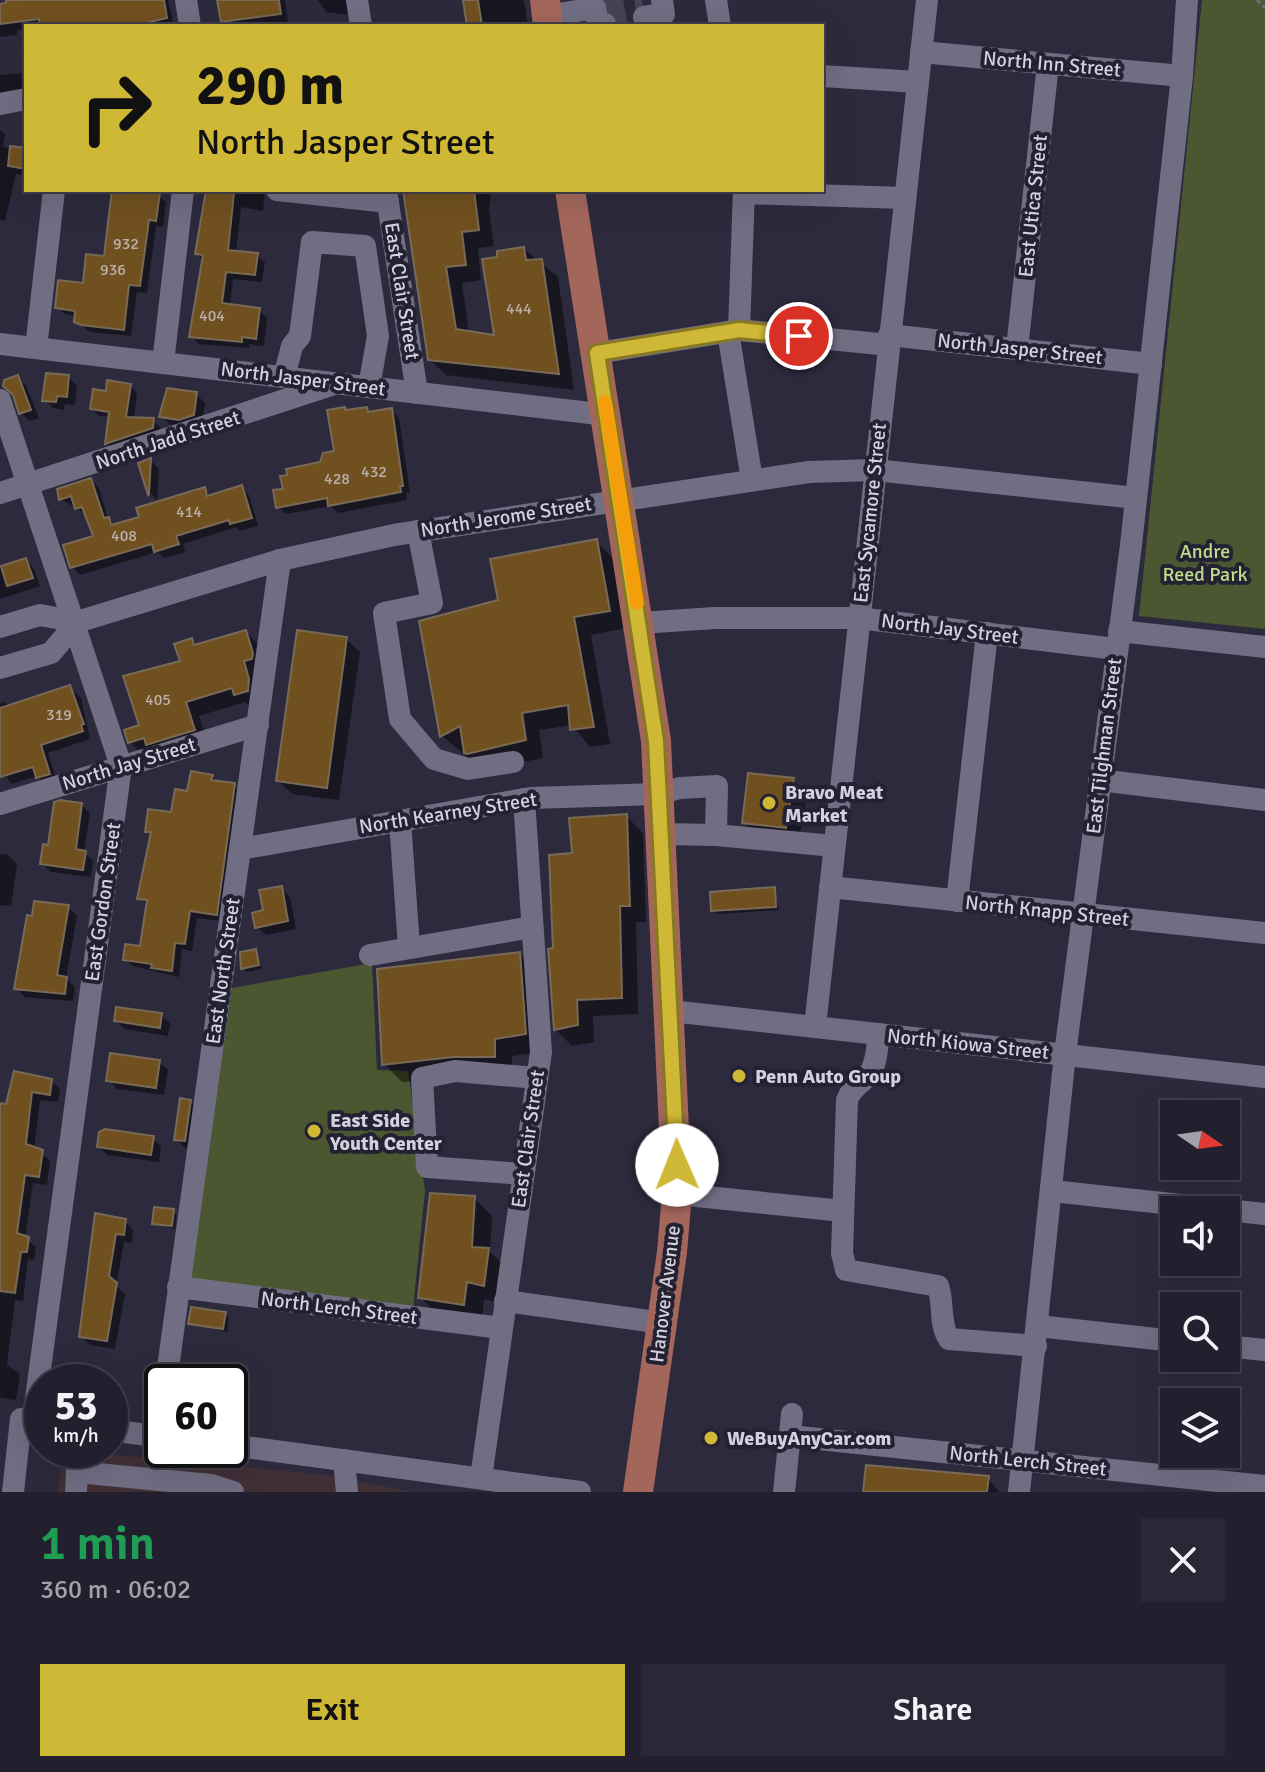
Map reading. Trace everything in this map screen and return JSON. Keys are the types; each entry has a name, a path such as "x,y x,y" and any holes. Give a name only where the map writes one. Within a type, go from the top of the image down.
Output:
{"main road":[{"name":"Hanover Avenue","path":"570,192 640,623 656,741 662,834 677,1194 663,1323 638,1492"}],"street":[{"path":"186,0 190,24"},
{"path":"357,0 361,24"},
{"path":"646,6 664,14 662,0"},
{"path":"716,0 720,24"},
{"name":"East Sycamore Street","path":"815,1027 927,0"},
{"name":"East Tilghman Street","path":"1019,1492 1065,1054 1136,498 1182,76 1187,0"},
{"path":"547,14 599,10"},
{"name":"North Inn Street","path":"921,52 1182,76"},
{"name":"East Utica Street","path":"1017,349 1048,64"},
{"path":"824,76 918,82"},
{"path":"0,104 24,99"},
{"path":"14,347 53,192"},
{"path":"163,363 183,192"},
{"path":"314,192 387,196"},
{"path":"744,192 734,331 752,480"},
{"path":"767,192 905,198"},
{"name":"East Clair Street","path":"387,196 417,393"},
{"path":"287,368 292,346 300,336 312,242 365,246 378,336 371,379"},
{"name":"North Jasper Street","path":"597,353 734,331 1017,349 1151,364"},
{"name":"North Jasper Street","path":"14,347 163,363 287,368 336,383 371,379 417,393 607,415"},
{"name":"North Jadd Street","path":"0,493 336,383"},
{"name":"East Gordon Street","path":"0,400 26,485 77,622 121,766 32,1364"},
{"name":"North Jerome Street","path":"0,627 40,615 77,622 280,560 418,531 809,472 875,470 1136,498"},
{"path":"418,531 432,603 384,613 400,719 434,759 468,769 513,762"},
{"name":"East North Street","path":"168,1364 280,560"},
{"name":"North Jay Street","path":"640,623 715,618 858,618 987,633 1118,640"},
{"path":"0,668 51,653 77,622"},
{"path":"957,901 987,633"},
{"path":"1118,640 1265,647"},
{"name":"North Jay Street","path":"0,804 258,725"},
{"path":"1099,780 1265,800"},
{"name":"North Kearney Street","path":"240,849 524,799 658,794 680,788 717,786 716,835"},
{"name":"East Clair Street","path":"481,1478 541,1052 524,799"},
{"path":"400,821 409,947"},
{"path":"662,834 716,835 834,846"},
{"name":"North Knapp Street","path":"830,887 1265,933"},
{"path":"370,955 532,927"},
{"name":"North Kiowa Street","path":"671,1011 1265,1077"},
{"path":"879,1034 874,1065 868,1077 851,1088 847,1100 842,1253 846,1270 938,1286 944,1331 949,1339 1037,1336 1160,1340"},
{"path":"523,1174 427,1167 422,1078 455,1071 537,1078"},
{"path":"1052,1191 1265,1214"},
{"path":"677,1194 843,1211"},
{"name":"North Lerch Street","path":"178,1287 501,1328"},
{"path":"505,1301 663,1323"},
{"path":"1240,1347 1265,1350"},
{"name":"East Gordon Street","path":"13,1492 24,1420"},
{"name":"North Lerch Street","path":"784,1492 791,1425 1023,1460 1265,1486"},
{"path":"248,1447 580,1492"},
{"path":"344,1460 347,1492"},
{"path":"76,1492 77,1472 211,1485 233,1492"}],"path":[{"path":"1257,0 1265,8"}],"shaded area":[{"path":"128,1456 144,1458 144,1468 248,1468 327,1475 413,1492 58,1492 61,1468 128,1468"}],"green space":[{"name":"Andre Reed Park","path":"1202,0 1265,0 1265,629 1139,616"},
{"name":"East Side Youth Center","path":"372,963 377,1070 408,1071 425,1191 413,1309 189,1279 232,988"}],"building":[{"path":"6,0 164,0 167,18 142,24 40,24 39,19 0,24 0,4 6,3"},
{"path":"217,0 279,0 281,14 221,22"},
{"path":"463,0 478,0 482,24 467,24"},
{"path":"10,146 24,148 24,169 8,166"},
{"path":"112,192 160,193 156,221 149,220 140,286 129,285 124,330 81,325 74,322 75,311 55,308 58,280 83,283 86,254 104,256"},
{"path":"206,192 234,193 228,250 258,253 255,275 226,272 222,303 260,308 256,339 242,337 242,342 189,337 203,255 195,254"},
{"path":"403,192 474,192 479,230 462,232 466,265 446,267 456,329 494,335 482,259 497,257 497,251 524,247 526,260 542,259 559,374 428,360"},
{"path":"46,373 69,375 67,397 57,396 56,402 42,401"},
{"path":"18,375 31,410 19,414 13,395 3,386 4,380"},
{"path":"107,380 131,384 126,417 154,418 153,428 105,444 109,412 90,409 93,389 106,391"},
{"path":"167,388 197,392 194,415 179,420 159,417"},
{"path":"345,407 345,410 367,407 368,412 392,408 403,486 400,486 401,492 328,506 327,498 276,508 273,490 283,489 280,476 287,475 286,469 320,462 323,453 334,451 327,410"},
{"path":"151,458 149,494 148,495 138,463"},
{"path":"91,478 104,518 109,517 111,525 139,517 136,508 205,487 207,496 242,485 252,518 230,524 229,520 176,536 179,544 154,552 152,544 70,568 63,545 93,536 82,507 75,509 71,496 59,500 57,489"},
{"path":"597,539 610,611 574,617 594,727 570,730 568,705 522,713 526,740 467,754 464,753 460,726 440,737 419,621 498,600 490,559"},
{"path":"26,558 33,578 7,586 1,566"},
{"path":"246,630 253,653 252,659 244,661 249,679 248,691 234,695 232,688 186,702 195,730 146,745 144,738 128,743 124,730 139,725 123,676 180,661 174,644 192,638 194,645"},
{"path":"297,630 347,637 327,788 276,781"},
{"path":"70,685 84,724 81,725 83,731 41,745 50,774 36,778 33,767 0,777 0,708"},
{"path":"191,771 213,775 211,780 235,783 217,915 190,911 185,944 175,943 172,971 151,968 152,964 123,960 125,944 140,946 147,900 137,899 151,832 145,832 148,809 171,812 175,789 187,791"},
{"path":"748,773 794,778 786,828 742,823"},
{"path":"54,802 82,803 76,849 86,851 83,870 40,864 43,844 48,845"},
{"path":"627,814 630,906 620,906 622,998 577,1000 578,1025 554,1030 548,949 553,948 549,855 572,853 569,818"},
{"path":"282,886 288,921 255,928 252,913 263,910 259,890"},
{"path":"775,887 776,907 711,911 710,892"},
{"path":"34,901 69,905 57,975 67,977 65,994 14,989 27,915 32,916"},
{"path":"256,949 259,965 241,969 240,952"},
{"name":"East Side Youth Center","path":"520,952 526,1034 495,1039 495,1057 453,1057 382,1065 377,969"},
{"path":"116,1007 162,1013 160,1028 114,1021"},
{"path":"110,1053 160,1060 156,1088 106,1081"},
{"path":"14,1071 52,1079 50,1095 32,1092 26,1144 43,1150 39,1177 25,1175 17,1233 29,1237 27,1252 21,1252 15,1293 0,1291 0,1103 6,1104"},
{"path":"180,1098 191,1100 185,1141 174,1140"},
{"path":"105,1129 154,1136 151,1155 97,1147 99,1132"},
{"path":"430,1193 475,1196 472,1247 489,1248 484,1286 467,1282 464,1305 418,1298"},
{"path":"154,1207 174,1209 172,1226 152,1224"},
{"path":"95,1213 126,1219 124,1235 116,1234 109,1276 117,1283 107,1341 79,1337"},
{"path":"191,1307 226,1312 223,1329 188,1324"},
{"path":"866,1465 989,1476 987,1492 863,1492"}],"tunnel":[{"path":"602,7 642,1"},
{"path":"605,24 644,17"}],"slow traffic":[{"path":"605,402 637,603"}],"place":[{"name":"Bravo Meat Market","path":"769,803"},
{"name":"Penn Auto Group","path":"739,1076"},
{"name":"East Side Youth Center","path":"314,1131"},
{"name":"WeBuyAnyCar.com","path":"711,1438"}],"route":[{"path":"677,1165 656,741 597,353 739,330 799,336"}]}
